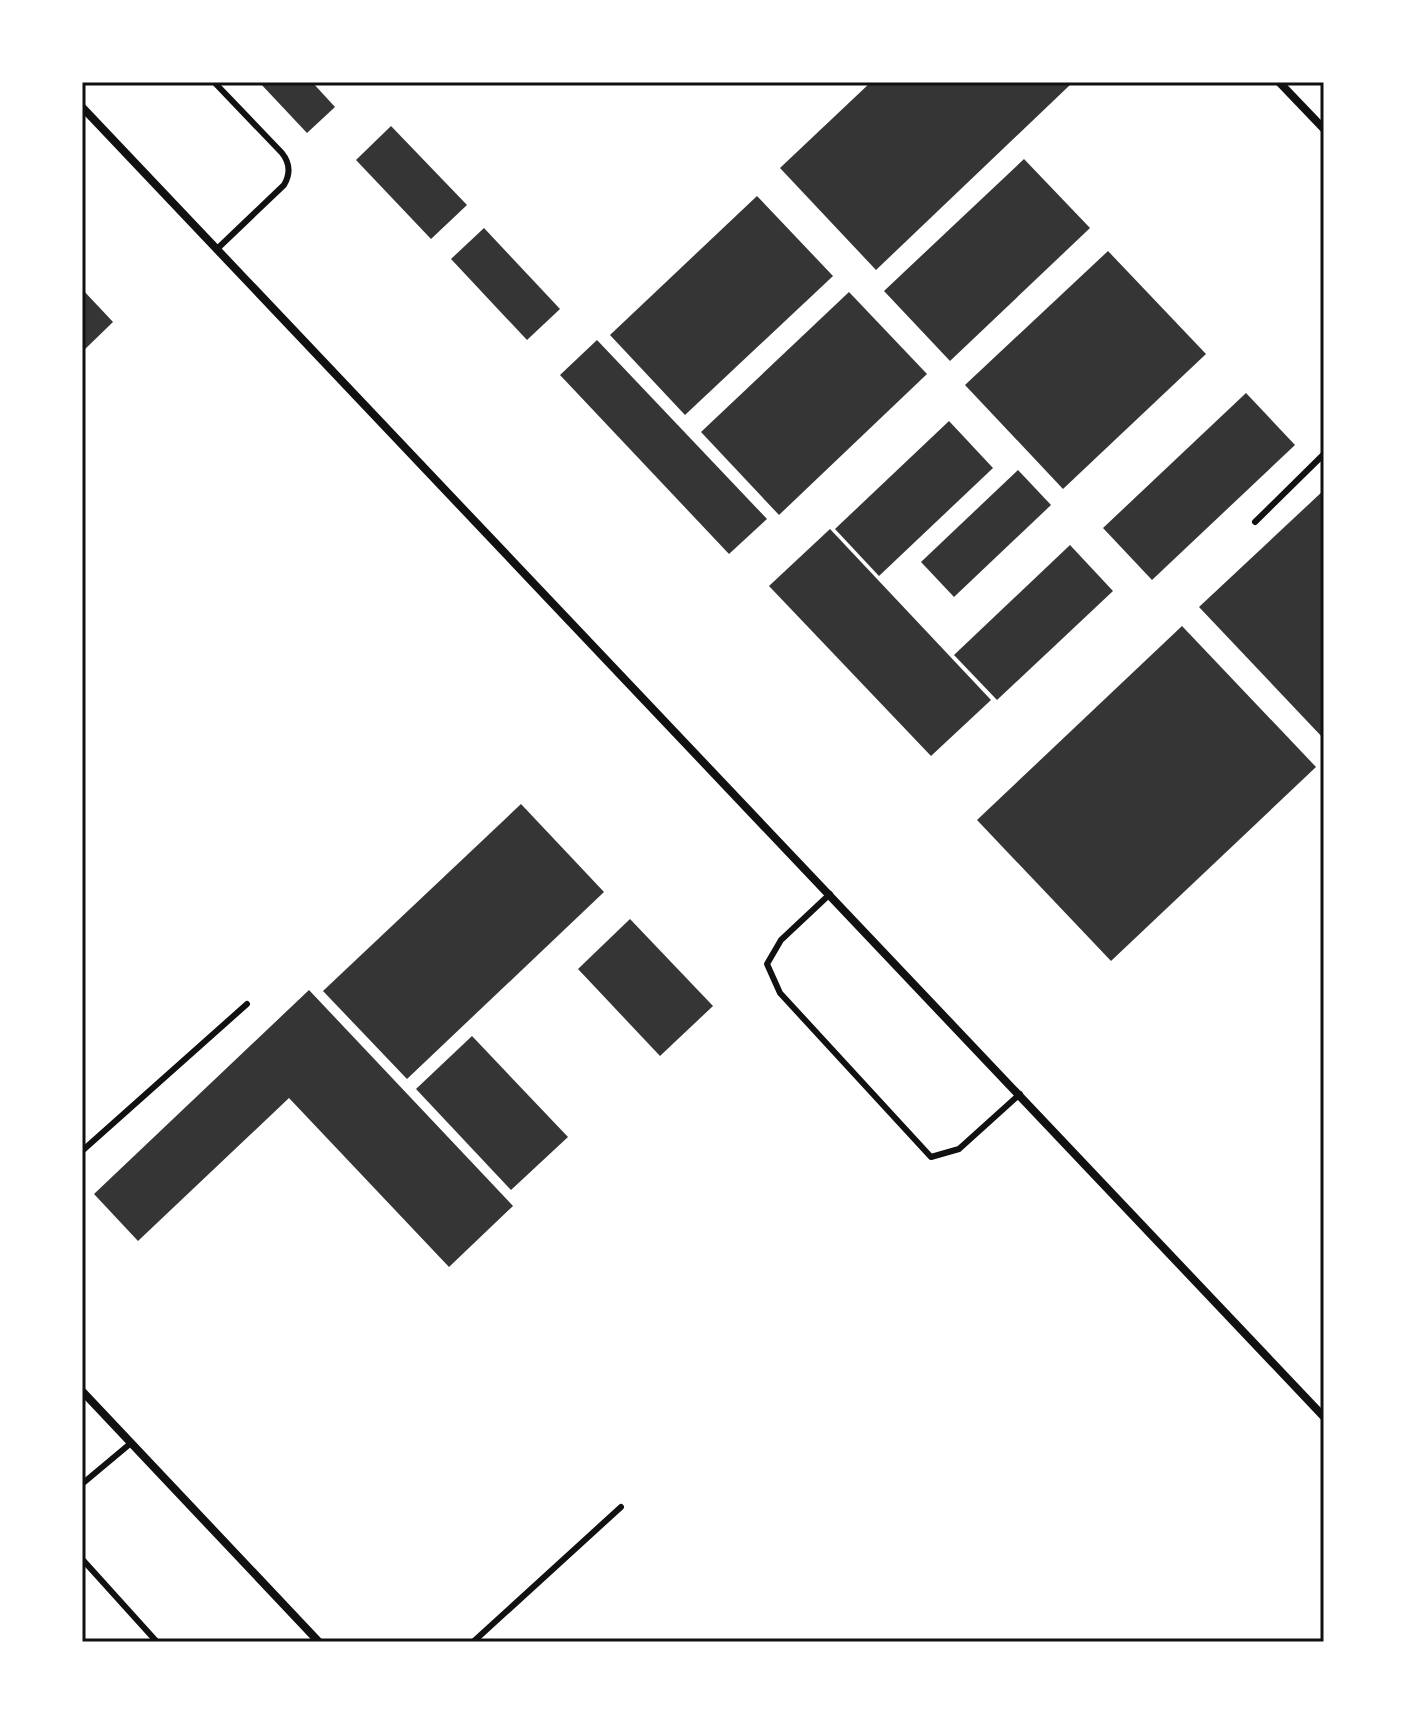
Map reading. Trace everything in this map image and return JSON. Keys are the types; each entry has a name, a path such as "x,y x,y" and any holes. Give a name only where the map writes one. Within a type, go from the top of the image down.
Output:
{"street":[{"path":"1279,82 1324,129"},
{"path":"82,107 1324,1417"},
{"path":"82,1391 319,1642"}],"lane":[{"path":"214,82 282,153 289,165 284,185 217,249"},
{"path":"1255,522 1324,454"},
{"path":"830,894 781,940 767,964 780,993 931,1157 959,1149 1020,1094"},
{"path":"82,1151 247,1004"},
{"path":"82,1484 131,1443"},
{"path":"473,1642 621,1507"},
{"path":"82,1559 157,1642"}],"building":[{"path":"259,82 312,82 335,107 307,133"},
{"path":"871,82 1071,84 876,270 780,168"},
{"path":"391,126 467,205 431,239 356,160"},
{"path":"1024,159 1090,228 950,361 884,291"},
{"path":"757,196 833,276 685,415 610,335"},
{"path":"484,228 560,309 527,340 451,259"},
{"path":"1108,251 1206,354 1063,489 965,385"},
{"path":"82,289 113,322 82,352"},
{"path":"849,292 927,374 779,515 701,432"},
{"path":"597,340 767,519 729,554 560,375"},
{"path":"1246,393 1295,445 1152,580 1103,528"},
{"path":"949,421 993,468 879,576 835,529"},
{"path":"1018,470 1051,505 954,597 921,562"},
{"path":"1324,490 1324,739 1199,607"},
{"path":"830,529 991,700 931,756 769,586"},
{"path":"1070,545 1113,591 997,700 954,655"},
{"path":"1182,626 1316,767 1111,961 977,820"},
{"path":"521,804 604,892 407,1079 323,991"},
{"path":"630,919 713,1006 660,1056 578,969"},
{"path":"309,990 513,1206 449,1267 289,1098 138,1241 94,1194"},
{"path":"472,1036 568,1137 511,1190 416,1089"}]}
